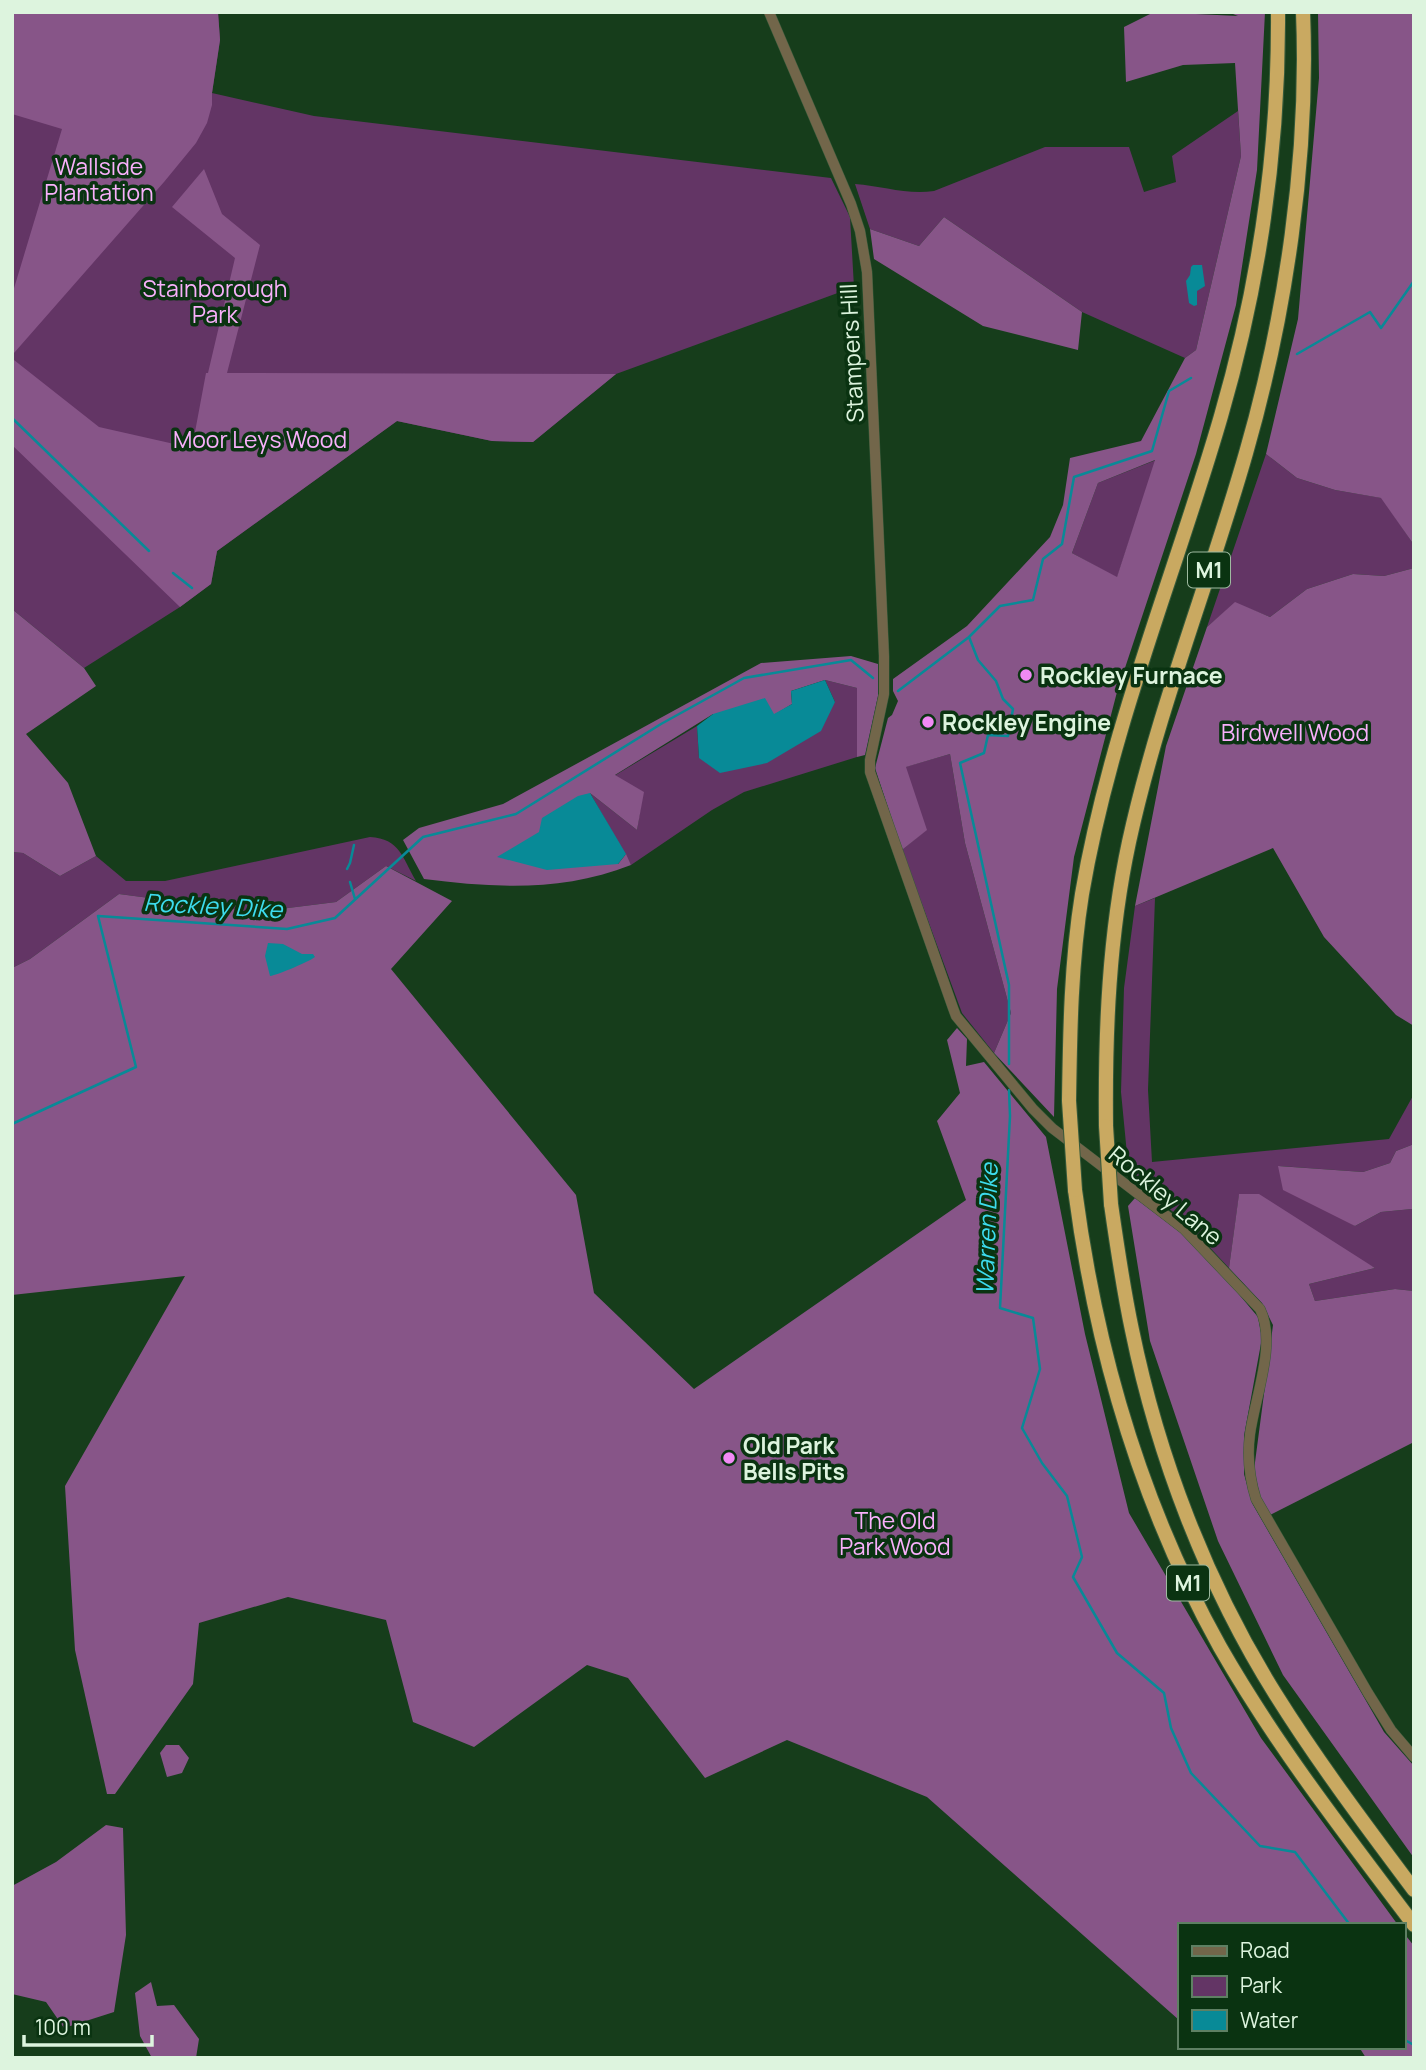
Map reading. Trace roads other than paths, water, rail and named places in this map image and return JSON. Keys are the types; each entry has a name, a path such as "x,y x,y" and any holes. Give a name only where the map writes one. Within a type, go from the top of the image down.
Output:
{"highway":[{"name":"M1","path":"1278,12 1273,144 1264,219 1249,301 1222,415 1133,688 1096,827 1082,895 1071,994 1069,1101 1074,1190 1092,1301 1113,1387 1151,1499 1176,1559 1221,1648 1262,1716 1414,1925"},
{"name":"M1","path":"1303,12 1300,128 1286,267 1246,452 1163,712 1129,843 1113,941 1108,1005 1106,1126 1111,1204 1132,1331 1156,1424 1178,1490 1209,1567 1275,1694 1350,1806 1414,1890"}],"street":[{"name":"Stampers Hill","path":"769,12 851,204 864,252 868,285 884,645 882,711"},
{"name":"Rockley Lane","path":"882,711 870,760 872,779 956,1016 1052,1128 1184,1229 1260,1309 1266,1321 1267,1339 1250,1434 1249,1457 1249,1476 1256,1499 1368,1693 1391,1730 1414,1756"}],"water":[{"path":"1193,265 1202,265 1205,286 1197,291 1197,305 1194,306 1189,303 1186,281"},
{"path":"825,680 835,702 821,731 767,763 720,773 699,758 697,726 713,714 765,698 774,714 792,704 791,691"},
{"path":"590,793 626,854 618,864 547,870 497,857 539,832 542,818 578,796"},
{"path":"268,943 283,944 302,954 313,954 315,957 270,976 265,956"}],"waterway":[{"name":"Rockley Dike","path":"1414,255 1414,265"},
{"name":"Rockley Dike","path":"1297,354 1370,312 1381,328 1414,281"},
{"name":"Rockley Dike","path":"898,691 969,637 1000,606 1033,600 1043,559 1062,544 1074,477 1152,451 1169,391 1191,378"},
{"path":"12,418 149,551"},
{"path":"173,573 192,588"},
{"name":"Warren Dike","path":"969,637 978,660 996,681 1003,699 1013,709 1008,736 988,735 984,753 960,763 1009,985 1009,1064"},
{"name":"Rockley Dike","path":"12,1124 136,1067 98,916 287,929 335,918 423,837 516,814 661,724 744,678 851,660 873,678"},
{"path":"347,869 354,845"},
{"path":"350,882 355,899"},
{"name":"Warren Dike","path":"1009,1090 1000,1308 1033,1318 1040,1369 1022,1428 1042,1463 1067,1496 1082,1557 1073,1577 1117,1653 1164,1693 1171,1728 1191,1773 1260,1846 1295,1852 1348,1923"},
{"name":"Warren Dike","path":"1405,2040 1414,2045"}],"place":[{"name":"Rockley Furnace","path":"1026,675"},
{"name":"Rockley Engine","path":"928,722"},
{"name":"Old Park Bells Pits","path":"729,1458"}],"park label":[{"name":"Wallside Plantation","path":"99,179"},
{"name":"Stainborough Park","path":"215,301"},
{"name":"Moor Leys Wood","path":"260,439"},
{"name":"Birdwell Wood","path":"1295,732"},
{"name":"The Old Park Wood","path":"895,1533"}]}
